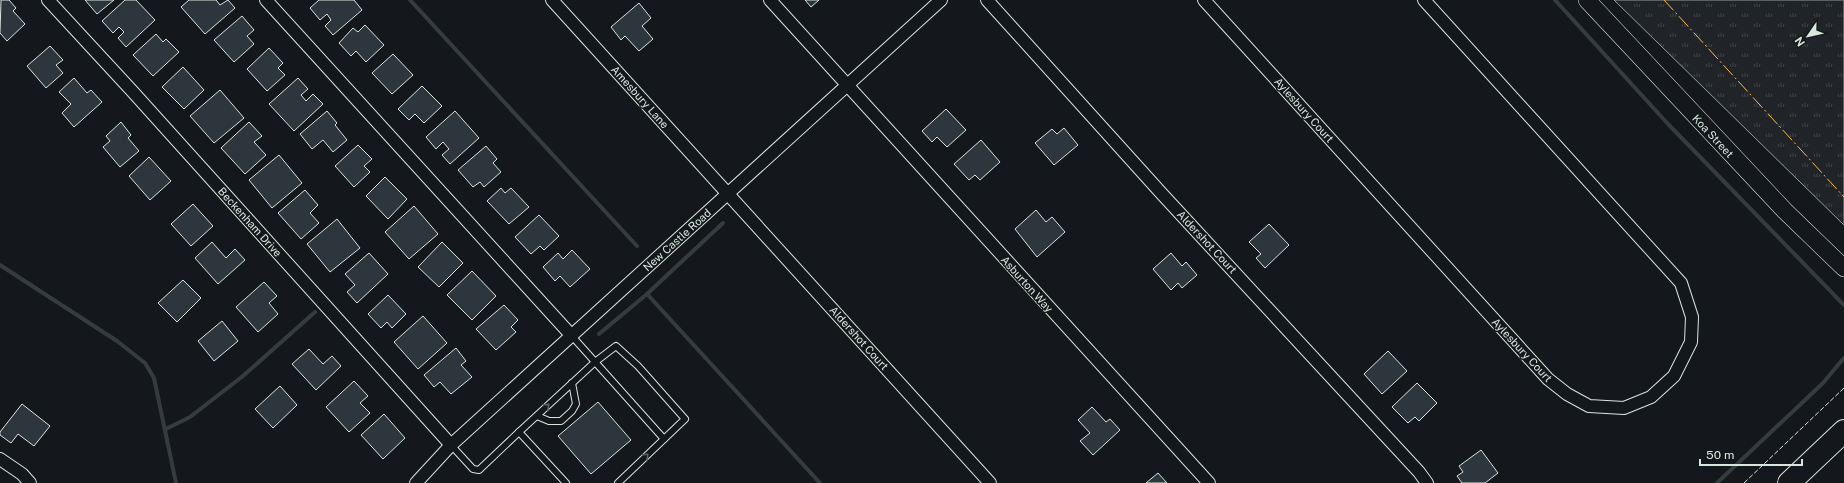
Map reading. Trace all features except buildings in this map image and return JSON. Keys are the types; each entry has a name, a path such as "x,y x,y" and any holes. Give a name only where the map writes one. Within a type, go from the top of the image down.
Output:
{"highway":[{"path":"1789,483 1844,431"}],"main road":[{"name":"Koa Street","path":"1587,0 1779,206 1844,268"}],"street":[{"name":"Beckenham Drive","path":"48,0 133,92 450,445"},
{"path":"266,0 571,335"},
{"name":"Amesbury Lane","path":"552,0 728,194"},
{"name":"Asburton Way","path":"770,0 1209,483"},
{"name":"New Castle Road","path":"416,483 450,445 941,0"},
{"name":"Aldershot Court","path":"987,0 1162,194 1419,472 1427,483"},
{"name":"Aylesbury Court","path":"1204,0 1548,379 1567,394 1589,406 1624,408 1650,397 1674,376 1691,342 1692,317 1681,283 1424,0"},
{"name":"Aldershot Court","path":"728,194 990,483"},
{"path":"0,460 22,474 30,483"}],"lane":[{"path":"571,335 664,439"},
{"path":"450,445 473,469 480,470 572,383 616,346 638,366 685,419 618,483"},
{"path":"537,416 549,421 561,421 572,411 576,404 572,383"},
{"path":"519,432 566,483"}],"green space":[{"path":"1614,0 1844,0 1844,225"}],"waterway":[{"path":"410,0 637,246"},
{"path":"1555,0 1668,124 1844,305"},
{"path":"599,334 647,294 723,223"},
{"path":"0,265 117,341 145,363 154,378 176,483"},
{"path":"647,294 820,483"},
{"path":"166,429 190,417 243,376 315,312"},
{"path":"1717,483 1823,383 1844,358"}],"fence":[{"path":"1744,483 1844,388"}],"power":[{"path":"1664,0 1844,197"}]}
